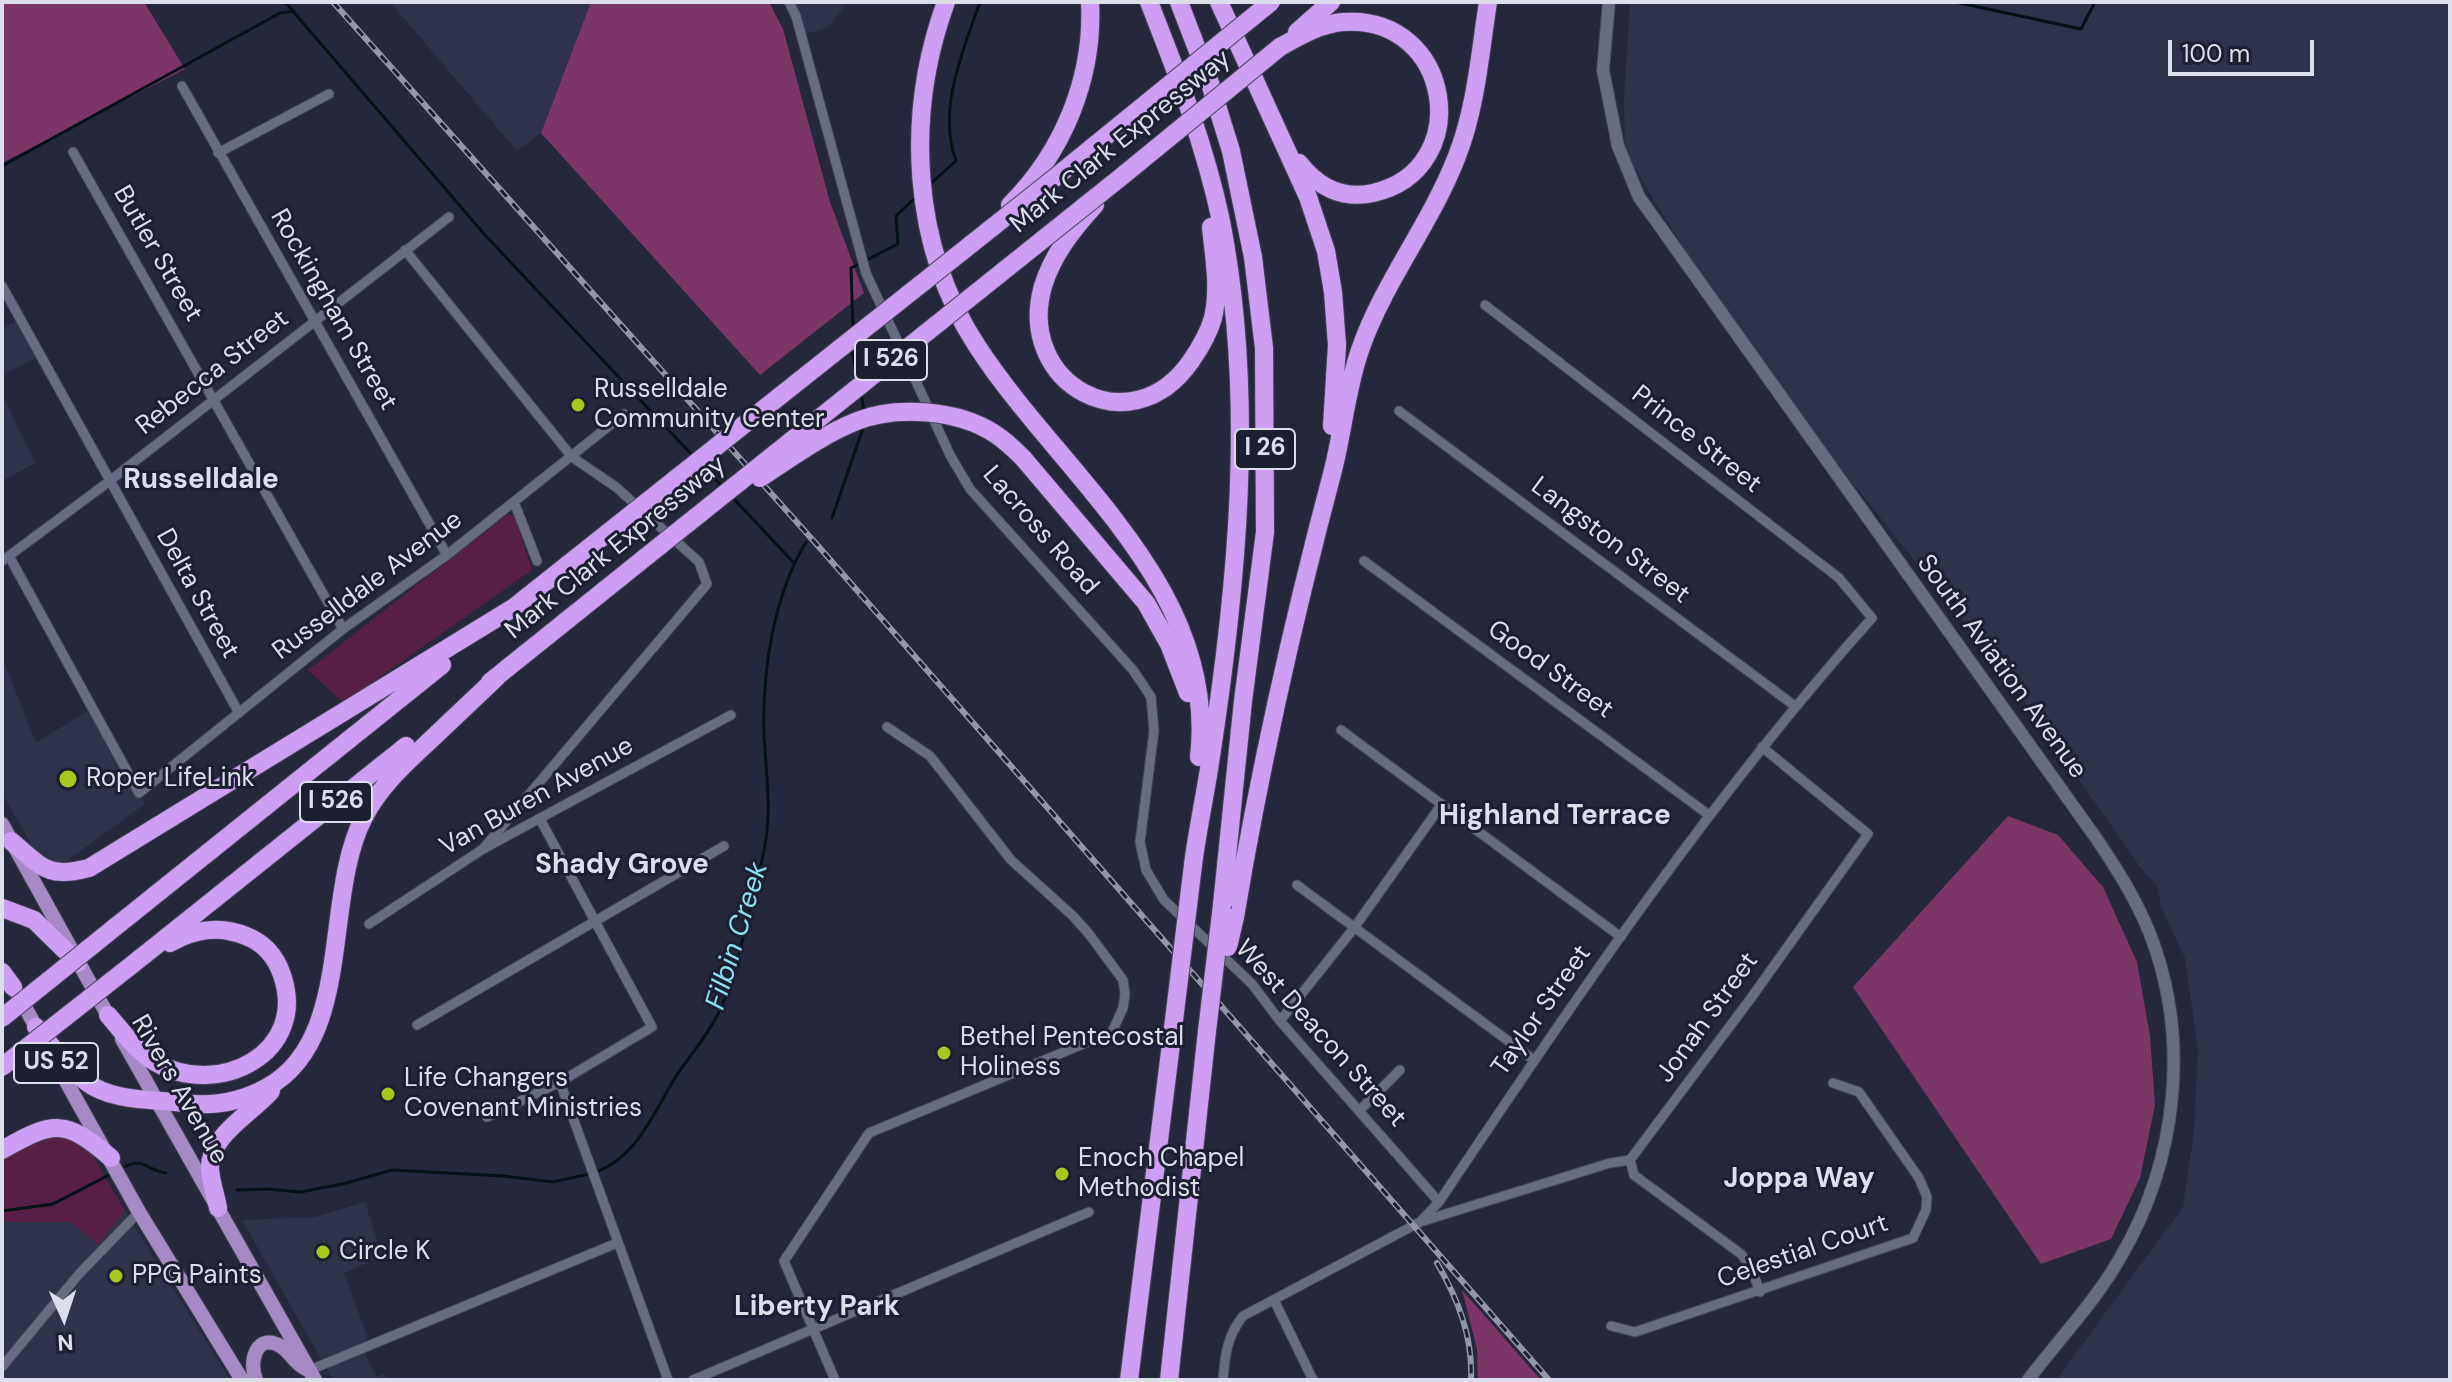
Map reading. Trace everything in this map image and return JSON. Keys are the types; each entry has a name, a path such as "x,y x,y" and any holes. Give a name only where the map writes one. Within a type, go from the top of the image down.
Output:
{"highway":[{"path":"946,2 932,44 922,99 920,157 926,215 934,252 961,317 977,346 1148,565 1171,608 1193,668 1200,713 1197,780"},
{"path":"981,235 1032,184 1070,119 1084,68 1090,2"},
{"name":"I 26","path":"1129,1380 1198,822 1209,772 1222,670 1241,471 1235,313 1220,218 1195,123 1149,2"},
{"name":"I 26","path":"1179,2 1209,80 1231,151 1253,257 1264,348 1265,532 1243,701 1228,911"},
{"path":"1219,2 1280,133 1319,227 1333,292 1337,372 1319,524"},
{"name":"Mark Clark Expressway","path":"2,1018 1269,2"},
{"name":"Mark Clark Expressway","path":"2,1067 541,642 1121,177 1331,2"},
{"path":"1169,1380 1201,1067 1228,911 1285,656 1333,469 1358,354 1369,326 1437,200 1458,154 1471,106 1488,2"},
{"path":"1280,47 1326,25 1341,22 1370,24 1386,29 1411,43 1434,76 1439,106 1434,142 1420,165 1397,186 1366,195 1351,196 1322,186 1309,176 1280,133"},
{"path":"1121,177 1065,240 1050,268 1041,298 1041,334 1048,358 1074,388 1108,402 1148,398 1161,391 1184,371 1212,322 1217,288 1203,153"},
{"path":"662,544 816,441 861,419 902,413 955,418 993,432 1023,458 1146,603 1160,628 1190,698 1198,822"},
{"path":"6,832 51,872 68,874 89,868 513,608"},
{"path":"218,1208 210,1171 212,1154 228,1132 265,1099 288,1073 319,1025 348,860 364,816 396,771 497,677"},
{"path":"2,908 34,920 78,963"},
{"path":"108,1015 141,1053 170,1069 198,1076 224,1074 252,1062 265,1053 281,1031 287,1006 284,981 271,953 251,938 226,929 203,930 180,937 133,964"},
{"path":"36,1027 85,1081 108,1093 219,1105 253,1095 288,1073"},
{"path":"2,1150 43,1128 64,1128 94,1143 111,1158"}],"main road":[{"name":"Rivers Avenue","path":"6,832 312,1375"},
{"name":"US 52","path":"6,976 139,1212 242,1380"},
{"path":"256,1380 252,1360 255,1351 263,1344 272,1343 283,1347 296,1364 312,1375"}],"street":[{"name":"Lacross Road","path":"789,2 796,16 857,248 950,455 970,489 1133,670 1151,697 1154,731 1140,842 1146,870 1164,900"},
{"name":"South Aviation Avenue","path":"1609,2 1603,70 1618,146 1639,197 2096,838 2131,893 2155,949 2172,1027 2174,1078 2170,1119 2156,1178 2140,1220 2118,1261 2028,1380"},
{"name":"Rockingham Street","path":"182,86 447,555"},
{"path":"218,153 329,94"},
{"name":"Butler Street","path":"73,152 343,629"},
{"name":"Rebecca Street","path":"5,559 109,482 449,217"},
{"path":"405,250 572,457 616,487 699,562 707,584 483,849"},
{"name":"Delta Street","path":"2,286 239,713"},
{"name":"Prince Street","path":"1485,305 1839,578 1872,618"},
{"name":"Langston Street","path":"1399,411 1795,706"},
{"name":"Russelldale Avenue","path":"5,559 139,793 343,629 447,555 624,414"},
{"path":"514,502 537,561"},
{"name":"Good Street","path":"1364,561 1709,815"},
{"name":"Taylor Street","path":"1223,1380 1231,1331 1243,1316 1420,1222 1439,1202 1534,1060 1709,815 1795,706 1872,618"},
{"name":"Van Buren Avenue","path":"369,924 483,849 731,715"},
{"path":"835,1380 784,1261 869,1133 1112,1032 1123,1008 1125,994 1123,980 1073,916 1011,860 930,756 887,727"},
{"path":"1341,730 1621,937"},
{"name":"Jonah Street","path":"1630,1160 1868,834 1762,747"},
{"path":"1280,1021 1354,928 1442,804"},
{"path":"487,1117 560,1082 652,1027 540,819"},
{"path":"417,1025 724,846"},
{"path":"1297,885 1534,1060"},
{"name":"West Deacon Street","path":"1164,900 1252,984 1280,1021 1439,1202"},
{"path":"1359,1111 1400,1070"},
{"path":"560,1082 668,1380"},
{"name":"Celestial Court","path":"1611,1326 1635,1332 1913,1238 1926,1210 1927,1197 1919,1178 1859,1092 1833,1083"},
{"path":"1420,1222 1610,1163 1630,1160 1634,1175 1741,1254 1751,1267 1760,1292"},
{"path":"2,1367 79,1274 139,1212"},
{"path":"693,1380 1089,1212"},
{"path":"312,1375 617,1243"},
{"path":"1274,1300 1313,1380"}],"shaded area":[{"path":"2,2 144,2 185,69 2,163"},
{"path":"390,2 591,2 541,133 517,151"},
{"path":"591,2 769,2 783,29 830,202 864,293 760,375 541,133"},
{"path":"789,2 848,2 828,27 800,36"},
{"path":"1630,2 2450,2 2450,1380 2056,1380 2183,1207 2194,1132 2198,1049 2185,958 2162,909 2156,885 2002,670 1776,387 1704,282 1625,152 1624,98"},
{"path":"21,319 40,356 2,375 2,329"},
{"path":"2,394 35,463 2,481"},
{"path":"508,514 514,516 532,570 343,703 308,670"},
{"path":"2,657 36,743 92,708 145,804 57,868 36,853 2,793"},
{"path":"2008,816 2058,835 2103,887 2137,962 2150,1036 2155,1105 2140,1178 2111,1239 2041,1264 1853,987"},
{"path":"55,1133 88,1148 125,1211 98,1244 70,1222 2,1222 2,1158"},
{"path":"365,1202 382,1256 344,1273 367,1336 363,1348 376,1377 384,1374 387,1380 333,1380 242,1220 315,1217"},
{"path":"125,1211 230,1380 2,1380 2,1222 70,1222 98,1244"},
{"path":"1462,1290 1541,1380 1478,1380 1477,1349"}],"waterway":[{"path":"285,2 485,235 694,457"},
{"name":"Filbin Creek","path":"929,185 956,161 949,121 954,80 980,2"},
{"path":"1955,2 2081,29 2095,2"},
{"path":"2,166 280,13 294,11"},
{"name":"Filbin Creek","path":"853,330 851,268 898,244 896,216 915,198"},
{"name":"Filbin Creek","path":"852,349 857,377"},
{"name":"Filbin Creek","path":"861,392 864,412"},
{"name":"Filbin Creek","path":"832,518 863,428"},
{"path":"702,466 722,486"},
{"path":"733,498 793,562"},
{"name":"Filbin Creek","path":"596,1172 622,1156 642,1134 673,1081 715,1020 730,985 766,839 768,801 764,712 772,636 785,587 806,542"},
{"name":"Filbin Creek","path":"122,1168 136,1163 166,1173"},
{"name":"Filbin Creek","path":"237,1190 300,1192 392,1170 553,1182 589,1174"},
{"name":"Filbin Creek","path":"2,1211 53,1204 111,1174"}],"railway":[{"path":"333,2 819,547 1549,1380"},
{"path":"1437,1263 1463,1319 1471,1380"}],"place":[{"name":"Russelldale Community Center","path":"578,405"},
{"name":"Roper LifeLink","path":"68,779"},
{"name":"Bethel Pentecostal Holiness","path":"944,1053"},
{"name":"Life Changers Covenant Ministries","path":"388,1094"},
{"name":"Enoch Chapel Methodist","path":"1062,1174"},
{"name":"Circle K","path":"323,1252"},
{"name":"PPG Paints","path":"116,1276"}],"district":[{"name":"Russelldale","path":"201,481"},
{"name":"Highland Terrace","path":"1555,817"},
{"name":"Shady Grove","path":"622,866"},
{"name":"Joppa Way","path":"1799,1180"},
{"name":"Liberty Park","path":"817,1308"}]}
